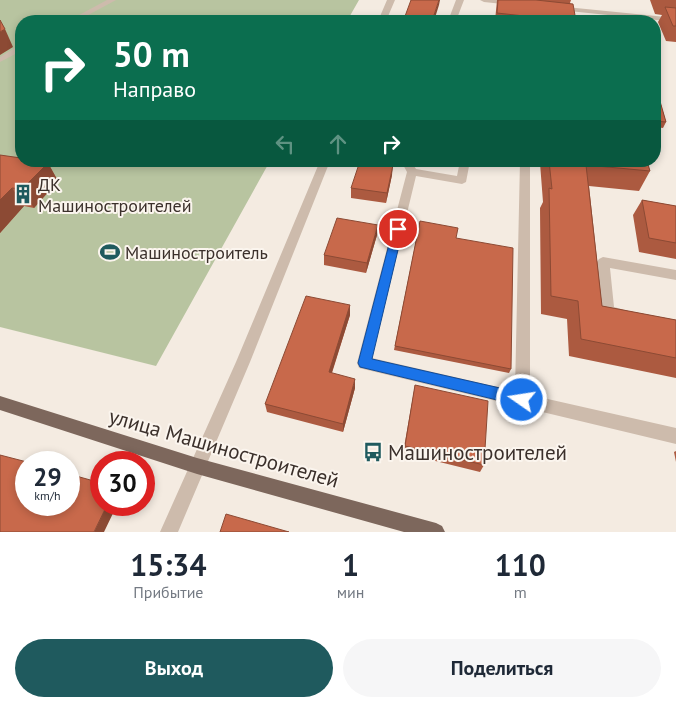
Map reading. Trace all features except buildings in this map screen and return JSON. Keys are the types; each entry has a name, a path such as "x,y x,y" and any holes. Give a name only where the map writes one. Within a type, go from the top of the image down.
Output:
{"main road":[{"name":"улица Машиностроителей","path":"0,403 197,466 436,532"}],"street":[{"path":"83,15 112,0"},
{"path":"384,15 390,0"},
{"path":"454,15 460,0"},
{"path":"484,0 523,4"},
{"path":"552,7 628,15"},
{"path":"661,18 676,20"},
{"path":"0,60 15,51"},
{"path":"169,532 242,362 322,167"},
{"path":"409,167 364,363 676,436"},
{"path":"413,167 462,180 463,167"},
{"path":"522,400 525,167"},
{"path":"637,317 608,312 603,262 676,275"}],"green space":[{"name":"Машиностроитель","path":"0,0 359,0 350,15 15,15 15,167 267,167 156,366 0,327"}],"place":[{"name":"ДК Машиностроителей","path":"23,194"},
{"name":"Машиностроитель","path":"110,252"},
{"name":"Машиностроителей","path":"373,452"}],"route":[{"path":"398,229 364,363 522,400"}]}
